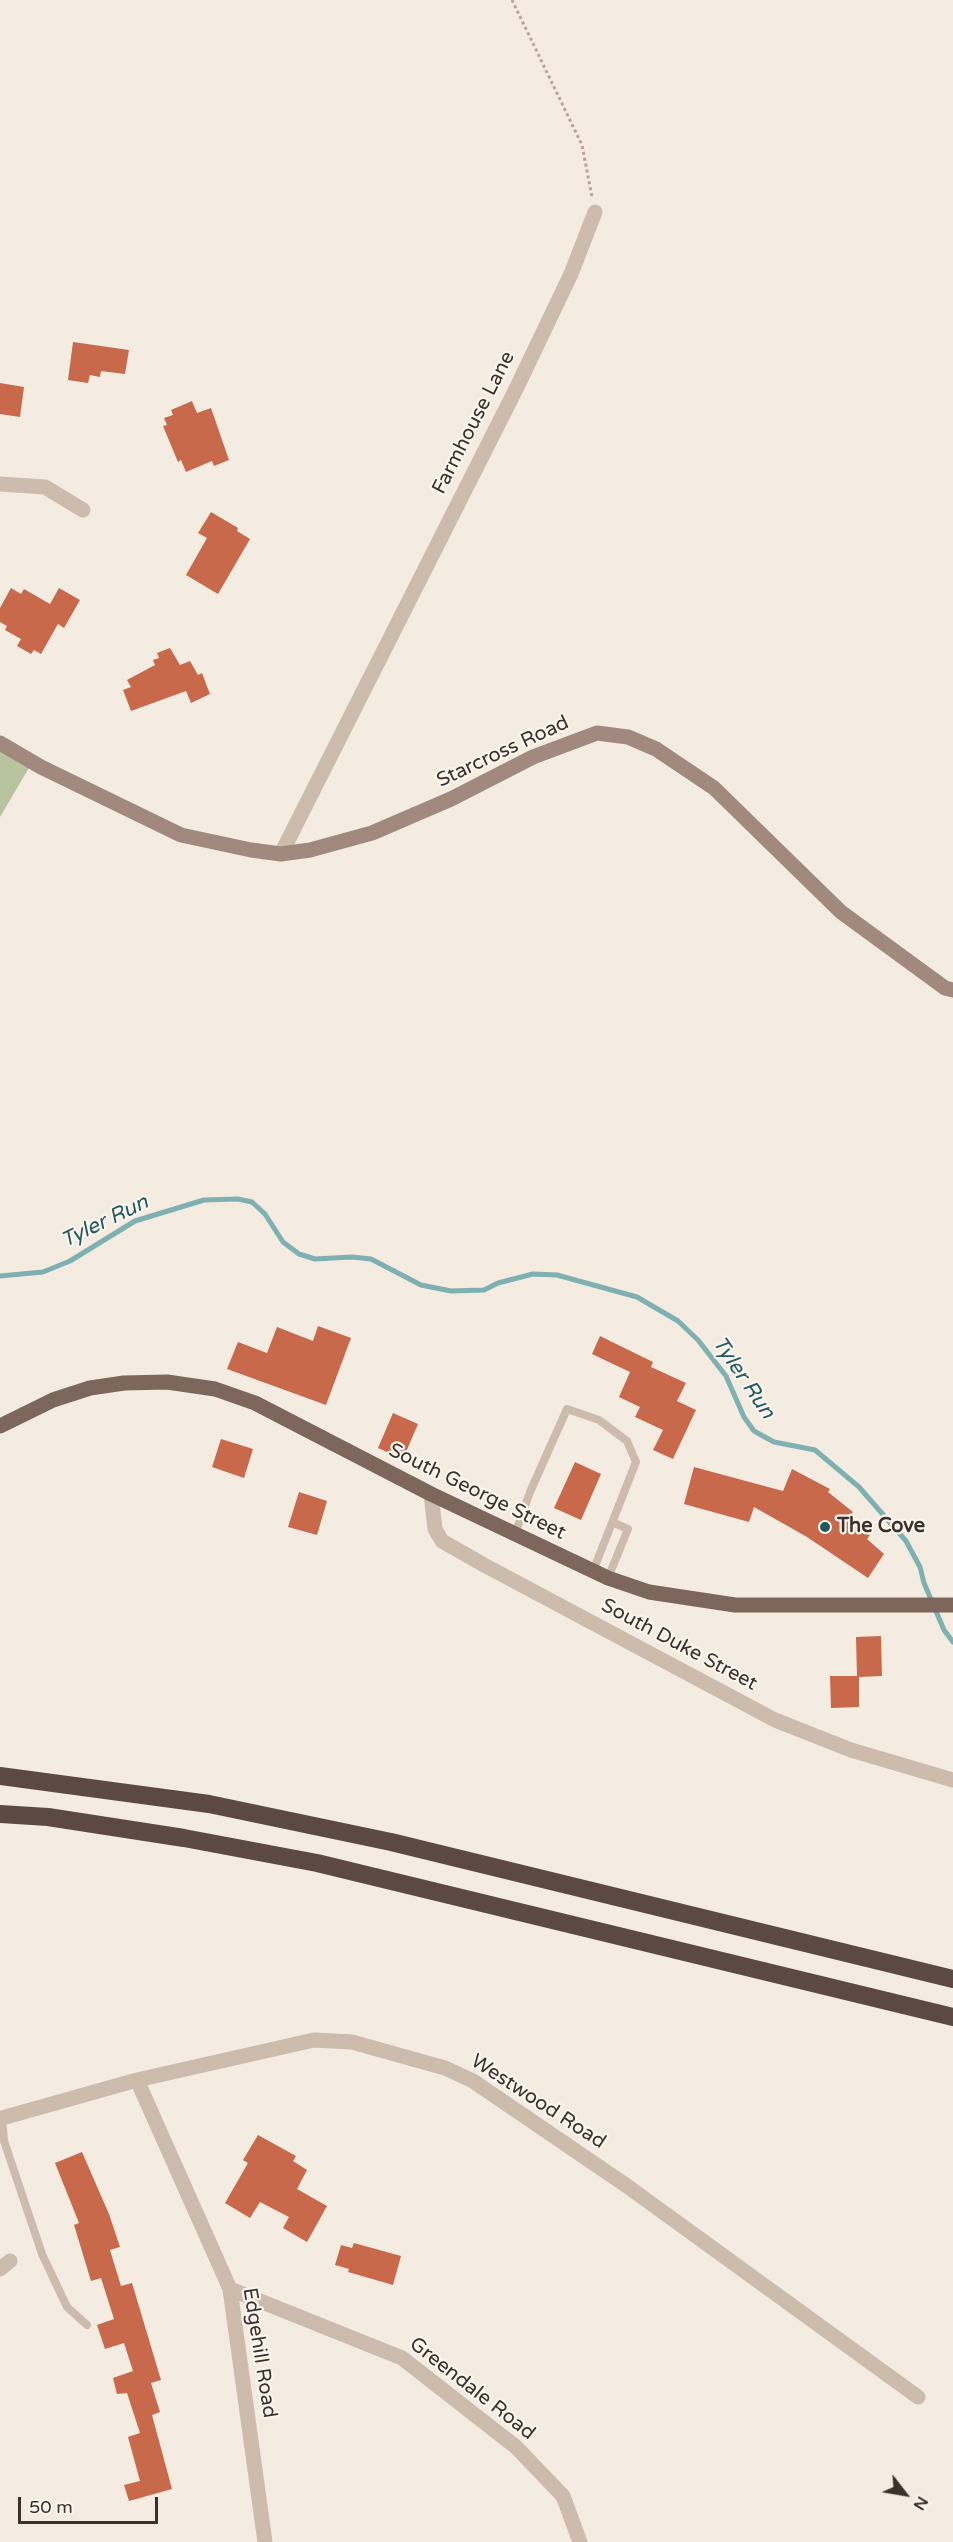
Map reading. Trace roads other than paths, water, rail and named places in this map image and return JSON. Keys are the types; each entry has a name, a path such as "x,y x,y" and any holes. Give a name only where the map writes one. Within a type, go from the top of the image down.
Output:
{"highway":[{"path":"0,1776 209,1804 391,1842 953,1979"},
{"path":"0,1814 48,1817 173,1836 317,1863 953,2017"}],"main road":[{"name":"South George Street","path":"0,1426 53,1400 90,1388 124,1383 167,1382 215,1389 255,1403 431,1494 608,1578 658,1594 735,1605 953,1605"}],"street":[{"name":"Farmhouse Lane","path":"281,854 516,389 571,274 595,212"},
{"path":"0,484 45,487 83,510"},
{"name":"Starcross Road","path":"0,743 41,768 181,835 250,850 281,854 310,850 372,833 451,799 533,757 597,733 628,737 656,749 714,788 841,912 945,988 953,990"},
{"name":"South Duke Street","path":"431,1494 435,1529 442,1541 459,1551 775,1720 851,1750 953,1780"},
{"name":"Westwood Road","path":"2,2118 137,2080 314,2040 352,2042 445,2068 473,2081 627,2186 918,2397"},
{"name":"Edgehill Road","path":"137,2080 230,2289 266,2542"},
{"name":"Greendale Road","path":"230,2289 402,2358 516,2447 563,2496 580,2542"}],"lane":[{"path":"515,1534 530,1492 567,1409 599,1420 627,1441 636,1462 614,1523 593,1571"},
{"path":"608,1578 628,1528 614,1523"},
{"path":"2,2118 7,2151 42,2254 67,2307 87,2325"}],"waterway":[{"name":"Tyler Run","path":"0,1276 43,1272 70,1261 135,1221 204,1200 238,1199 252,1202 265,1214 283,1242 299,1254 315,1259 352,1257 371,1259 421,1285 451,1291 484,1290 498,1283 533,1274 557,1275 637,1297 678,1321 698,1340 726,1376 744,1417 754,1431 774,1442 815,1450 859,1487 906,1541 920,1567 924,1583 944,1630 953,1642"}],"place":[{"name":"The Cove","path":"825,1527"}]}
